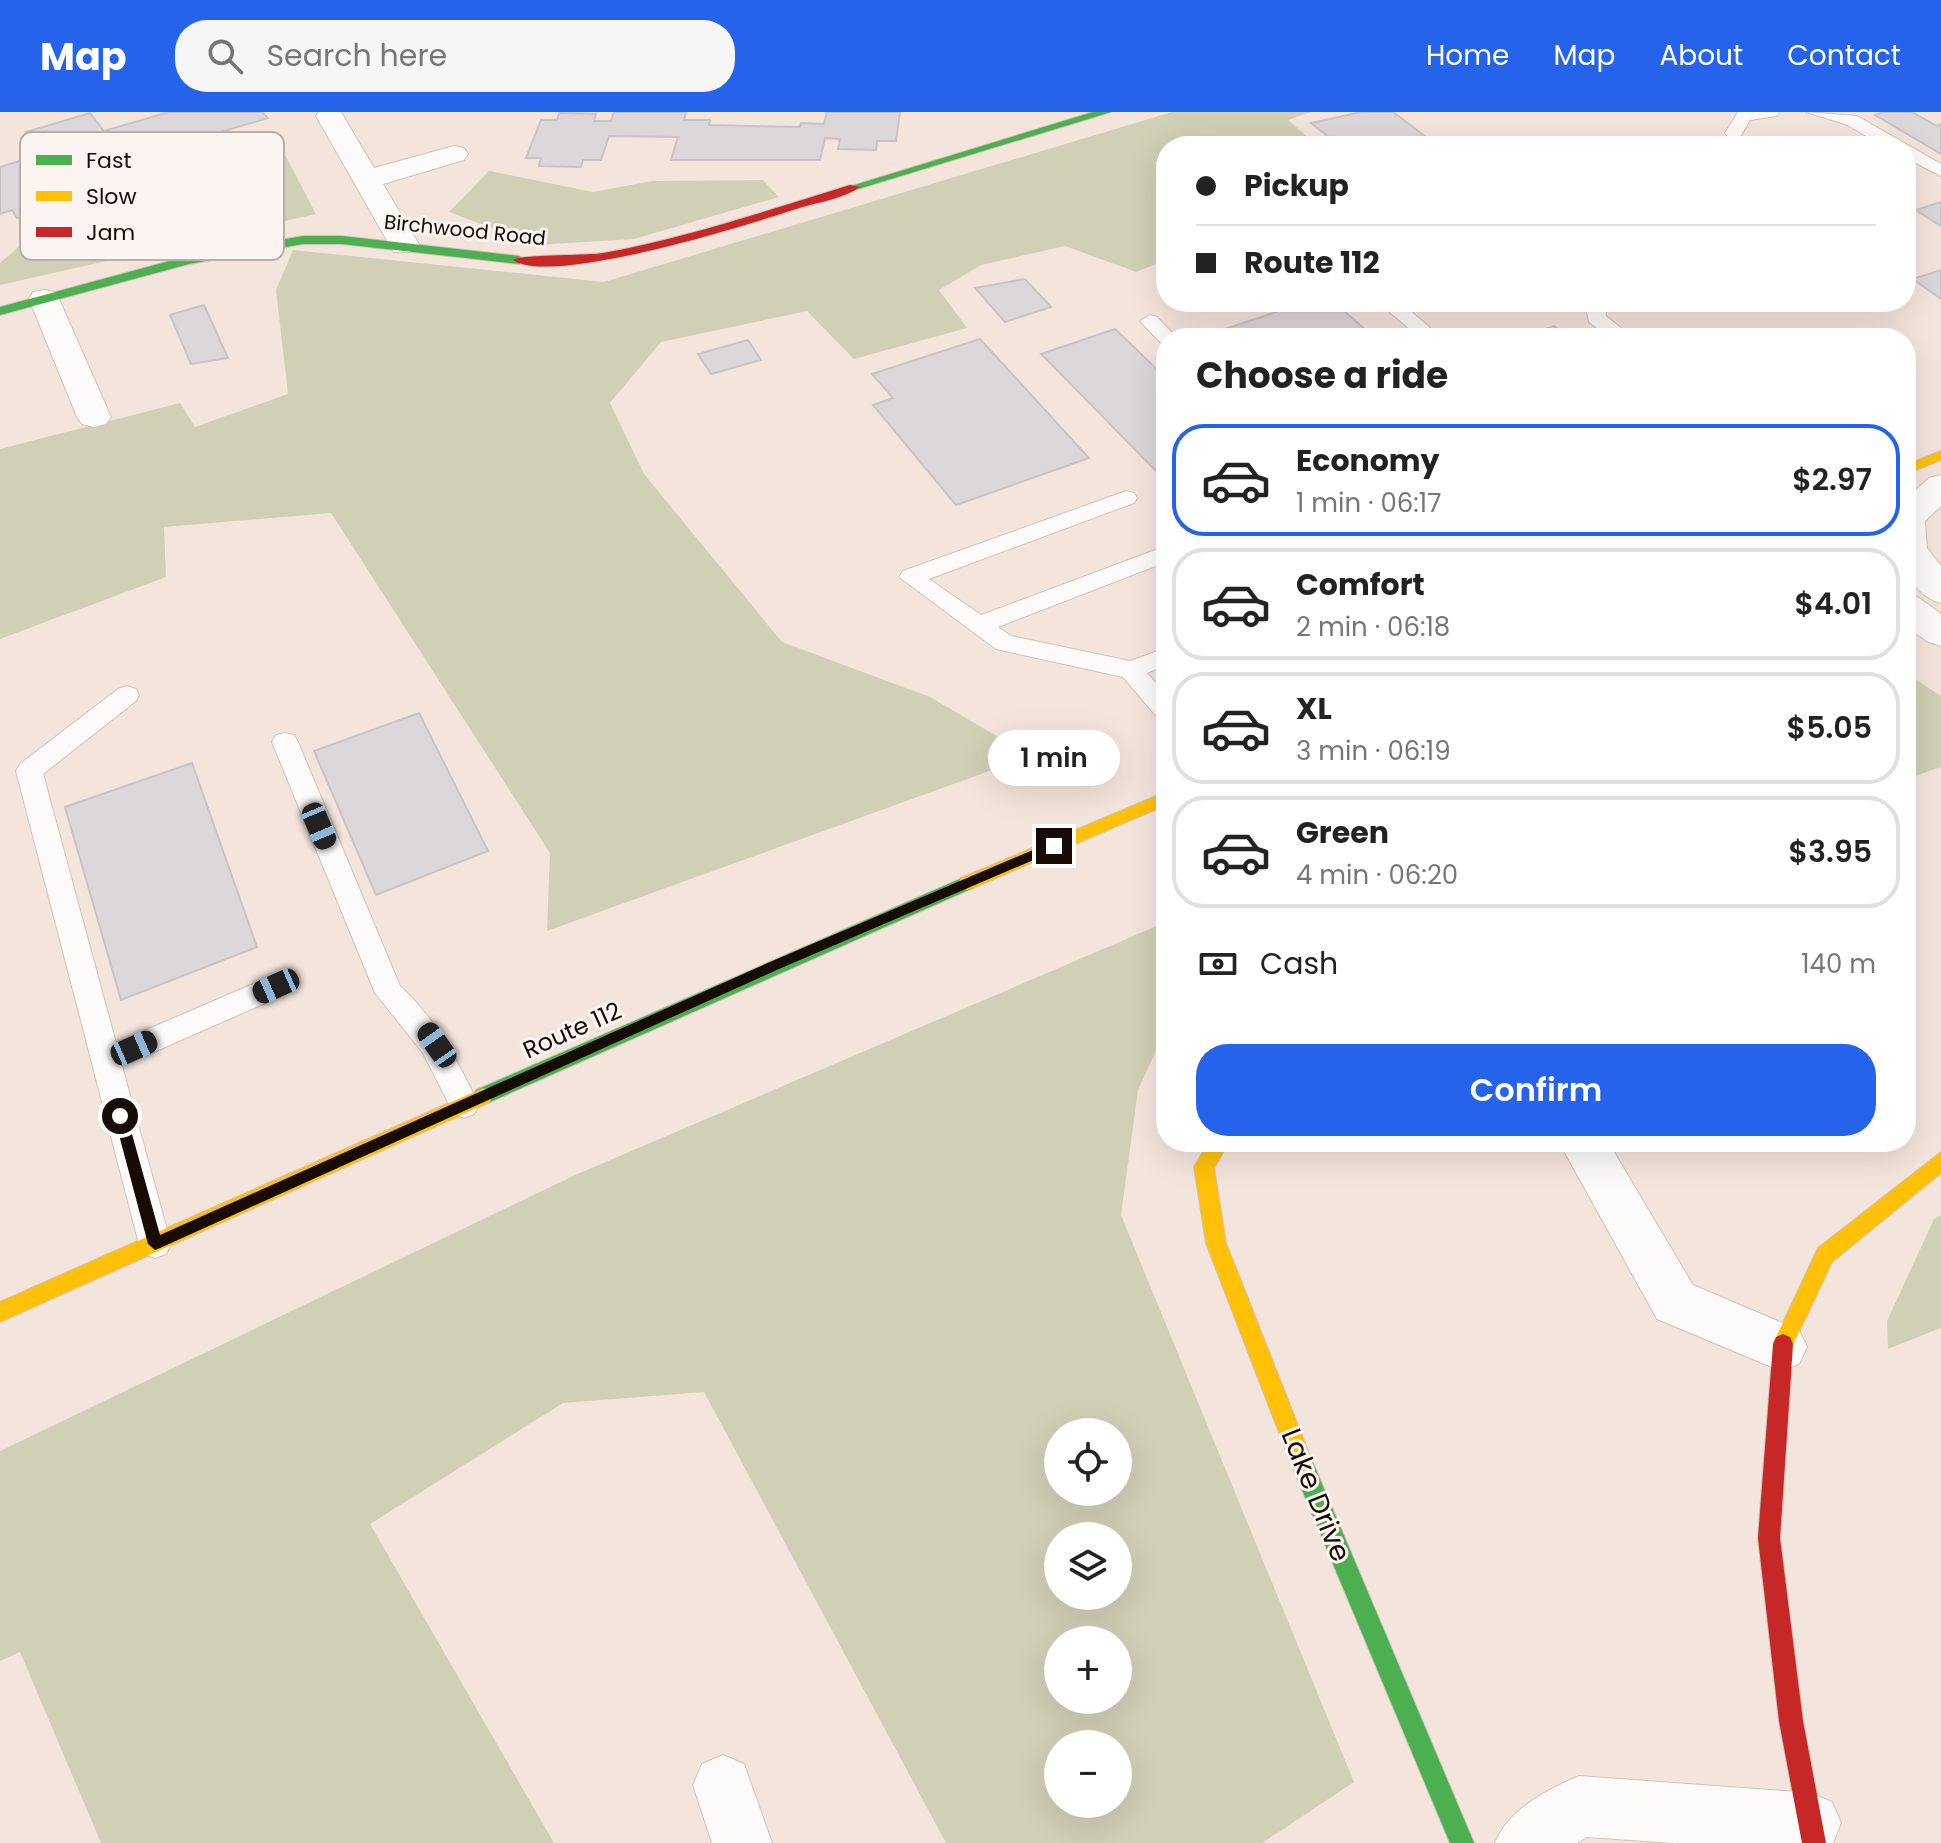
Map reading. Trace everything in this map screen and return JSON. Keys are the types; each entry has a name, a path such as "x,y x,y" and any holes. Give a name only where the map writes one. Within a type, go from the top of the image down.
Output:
{"street":[{"name":"Birchwood Road","path":"284,242 342,240 536,262 597,257 716,229 1105,112"},
{"path":"330,116 405,246"},
{"path":"369,179 454,154"},
{"name":"Birchwood Road","path":"0,311 188,260"},
{"path":"44,299 94,417"},
{"path":"1916,466 1941,455"},
{"path":"1916,510 1941,486"},
{"path":"1916,559 1941,591"},
{"path":"1916,614 1941,633"},
{"name":"Route 112","path":"0,1312 775,965 1156,802"},
{"name":"Lake Drive","path":"1213,1152 1204,1167 1216,1243 1315,1496 1462,1843"},
{"path":"1589,1152 1675,1302 1781,1347"},
{"path":"1525,1843 1579,1806 1812,1833 1791,1721 1769,1538 1781,1347 1825,1255 1941,1161"},
{"path":"723,1785 742,1843"}],"lane":[{"path":"1734,133 1744,116 1771,112"},
{"path":"1815,112 1851,120 1879,136"},
{"path":"1916,157 1941,171"},
{"path":"1400,312 1420,328"},
{"path":"1596,312 1596,318 1610,328"},
{"path":"1150,321 1157,328"},
{"path":"1126,498 911,577 1004,643 1131,670 1156,660"},
{"path":"979,625 1156,558"},
{"path":"1131,670 1156,699"},
{"path":"127,695 29,771 155,1244"},
{"path":"285,742 389,993 419,1019 437,1045 464,1105"},
{"path":"106,1060 276,986"}],"green space":[{"path":"1172,112 1311,112 1288,120 1307,136 1156,136 1156,264 1136,272 1065,246 981,265 939,290 967,328 854,359 807,311 661,342 610,403 644,474 782,642 930,697 1031,756 547,931 550,853 331,513 164,527 166,577 0,639 0,449 180,403 195,427 288,394 276,290 293,250 604,282"},
{"path":"284,153 316,214 284,221"},
{"path":"489,171 593,192 652,181 763,180 779,197 634,239 537,245 449,212"},
{"path":"20,246 20,260 111,260 0,285 0,263"},
{"path":"1916,680 1941,696 1941,767 1916,776"},
{"path":"1156,926 1156,1051 1138,1090 1121,1215 1354,1782 1262,1843 946,1843 704,1392 563,1403 370,1524 554,1843 101,1843 20,1652 0,1661 0,1451 573,1176"},
{"path":"1941,1215 1941,1328 1888,1349 1887,1321 1934,1219"}],"building":[{"path":"169,112 262,112 268,118 221,132 26,132 90,113 104,131"},
{"path":"614,112 686,112 684,120 710,120 709,125 800,127 801,123 824,124 827,112 900,112 896,141 877,141 876,150 838,149 840,139 825,138 820,160 671,160 678,137 609,136 601,160 583,160 581,167 539,166 541,158 526,158 541,120 557,120 559,113 596,114 594,121 611,121"},
{"path":"1362,112 1393,112 1425,136 1327,136 1311,123"},
{"path":"1912,112 1937,126 1941,124 1941,154 1916,139 1916,136 1911,136 1875,115"},
{"path":"20,161 20,217 17,218 12,210 0,214 0,167"},
{"path":"1941,202 1941,226 1916,210"},
{"path":"1941,270 1941,299 1916,281 1916,278"},
{"path":"1025,279 1051,307 1005,322 975,288"},
{"path":"204,305 228,358 191,364 170,315"},
{"path":"1276,312 1345,312 1364,328 1228,328"},
{"path":"1115,329 1156,368 1156,471 1041,354"},
{"path":"980,339 1089,458 956,505 873,405 893,398 872,374"},
{"path":"748,340 761,360 711,374 698,354"},
{"path":"419,713 488,851 376,895 314,751"},
{"path":"192,763 257,947 121,1000 65,807"}],"traffic: fast":[{"path":"854,187 1105,112"},
{"path":"284,243 342,240 519,260"},
{"path":"0,311 188,260"},
{"path":"483,1096 967,883"},
{"path":"1303,1466 1462,1843"}],"traffic: slow":[{"path":"1916,466 1941,455"},
{"path":"967,883 1156,802"},
{"path":"0,1312 483,1096"},
{"path":"1213,1152 1204,1167 1216,1243 1303,1466"},
{"path":"1783,1344 1825,1255 1941,1161"}],"traffic: jam":[{"path":"519,260 557,261 642,249 854,187"},
{"path":"1783,1344 1769,1538 1791,1721 1814,1843"}],"route":[{"path":"120,1116 155,1244 775,965 1054,846"}]}
